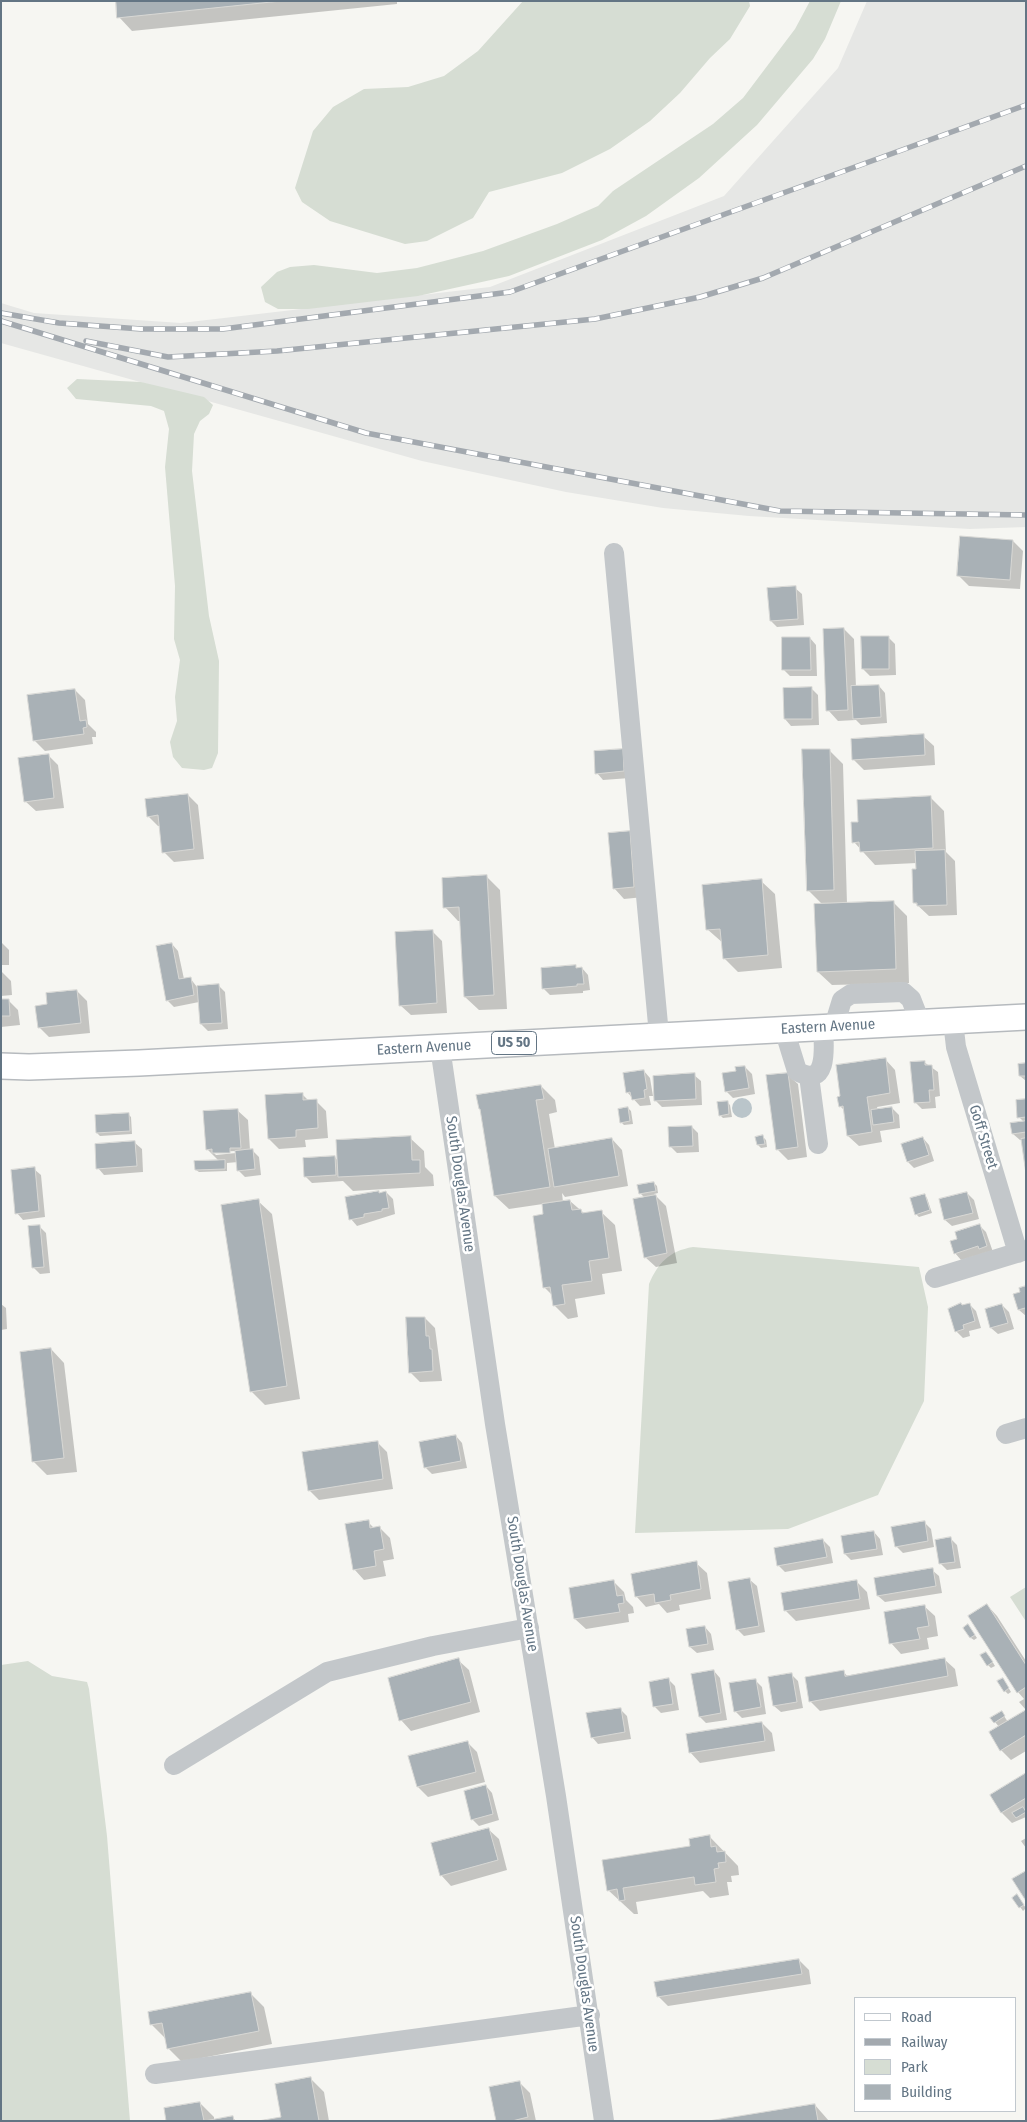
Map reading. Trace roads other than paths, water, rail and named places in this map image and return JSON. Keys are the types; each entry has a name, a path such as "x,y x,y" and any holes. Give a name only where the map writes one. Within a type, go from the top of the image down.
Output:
{"main road":[{"name":"Eastern Avenue","path":"1,1066 29,1067 139,1063 1026,1017"}],"street":[{"path":"614,553 659,1035"},
{"name":"Goff Street","path":"953,1021 956,1047 1022,1252"},
{"path":"784,1029 797,1071 805,1076 809,1076 820,1071 829,1027"},
{"name":"South Douglas Avenue","path":"440,1047 491,1395 590,2015 604,2121"},
{"path":"809,1076 818,1144"},
{"path":"935,1278 1022,1252"},
{"path":"1006,1434 1026,1428"},
{"path":"174,1765 327,1672 433,1646 529,1628"},
{"path":"155,2074 590,2015"}],"railway":[{"path":"1,313 59,323 141,329 223,329 510,292 1026,105"},
{"path":"86,341 168,357 277,351 595,319 700,297 763,278 1026,166"},
{"path":"1,321 366,433 780,511 1026,515"}]}
